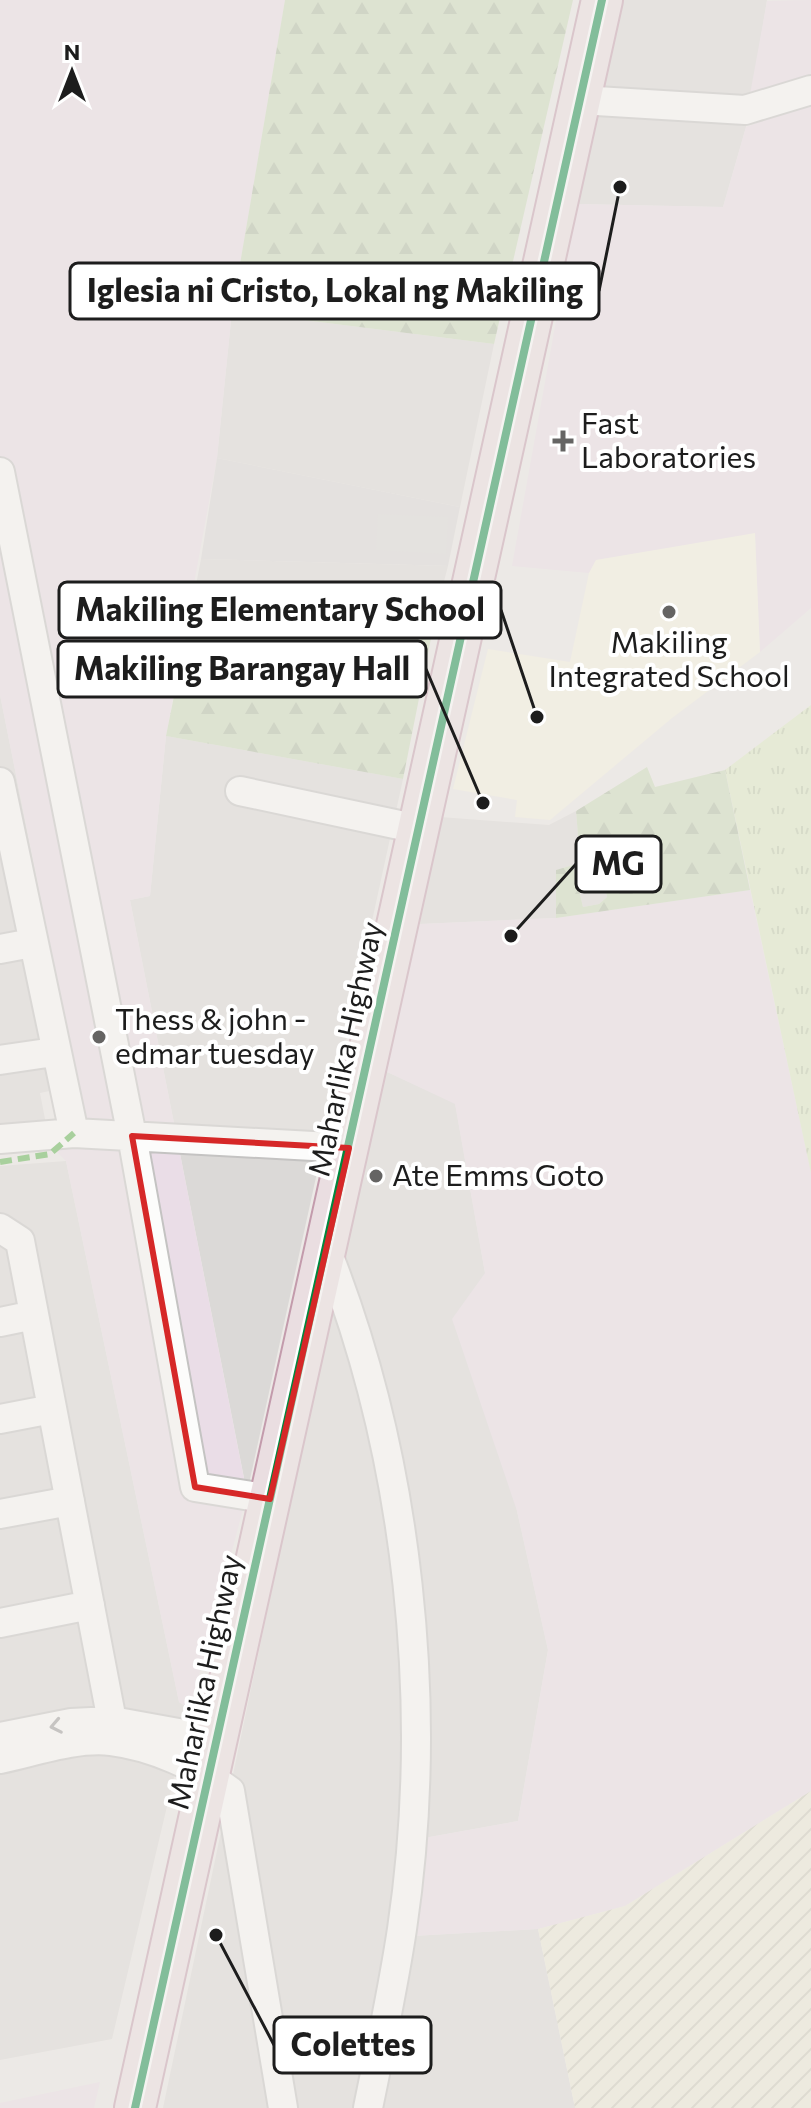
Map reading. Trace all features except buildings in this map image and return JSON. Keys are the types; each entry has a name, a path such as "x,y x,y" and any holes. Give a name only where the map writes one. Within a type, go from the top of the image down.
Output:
{"highway":[{"name":"Maharlika Highway","path":"135,2108 602,0"}],"street":[{"path":"580,100 745,110 811,90"},
{"path":"0,472 132,1136 195,1487 270,1499"},
{"path":"0,782 7,849 32,943 74,1133"},
{"path":"240,791 418,829"},
{"path":"0,949 32,943"},
{"path":"0,1060 54,1052"},
{"path":"0,1139 74,1133 349,1148"},
{"path":"0,1228 20,1241 111,1731"},
{"path":"326,1249 351,1313 374,1401 409,1589 413,1651 415,1734 402,1928 368,2108"},
{"path":"0,1322 34,1315"},
{"path":"0,1419 52,1409"},
{"path":"0,1514 70,1501"},
{"path":"0,1623 90,1605"},
{"path":"0,1737 71,1723 214,1758 230,1791 283,2108"},
{"path":"0,1759 78,1743 111,1731"}],"highlighted area":[{"path":"132,1136 349,1148 270,1499 195,1487"}],"shaded area":[{"path":"0,0 285,0 232,311 217,458 166,736 150,896 130,900 247,1494 190,1709 179,1702 66,1161 50,1145 84,1113 0,695"},
{"path":"623,0 767,0 746,127 723,207 577,204"},
{"path":"811,0 811,84 748,105 767,1"},
{"path":"811,104 811,608 760,652 755,534 596,560 589,573 512,566 577,204 723,207 746,127"},
{"path":"232,311 494,344 460,507 217,458"},
{"path":"217,458 460,507 448,566 201,559"},
{"path":"378,514 448,517 446,554 376,550"},
{"path":"755,533 760,652 672,718 550,820 515,817 517,800 453,789 488,649 570,662 589,573 596,560"},
{"path":"201,559 448,566 437,608 191,611"},
{"path":"0,695 78,1085 40,1093 50,1145 0,1153"},
{"path":"166,736 403,779 247,1493 130,900 150,896"},
{"path":"576,811 578,836 597,847 607,897 599,904 583,907 573,865 556,870 556,918 420,924 440,817 549,825"},
{"path":"750,890 811,1173 811,1791 625,1906 538,1929 412,1936 424,1838 518,1821 548,1650 517,1511 452,1319 485,1273 455,1104 385,1071 420,924 556,918"},
{"path":"385,1071 455,1103 485,1273 517,1511 548,1650 518,1821 424,1838 413,1936 538,1929 575,2108 163,2108 327,1327"},
{"path":"66,1161 179,1702 190,1709 112,2039 0,2060 0,1166"},
{"path":"811,1791 811,2108 575,2108 538,1929 625,1906"},
{"path":"100,2082 94,2108 0,2108 0,2103"}],"green space":[{"path":"285,0 573,0 494,344 232,311"},
{"path":"437,608 403,779 166,736 191,611"},
{"path":"811,705 811,1173 725,770"},
{"path":"647,767 655,787 725,770 750,890 556,918 556,870 573,865 583,907 599,904 607,897 597,847 578,836 576,811"}],"marked path":[{"path":"0,1162 50,1154 74,1133"}],"cycle path":[{"path":"135,2108 602,0"}],"place":[{"name":"Iglesia ni Cristo, Lokal ng Makiling","path":"620,187"},
{"name":"Fast Laboratories","path":"563,441"},
{"name":"Makiling Integrated School","path":"669,612"},
{"name":"Makiling Elementary School","path":"537,717"},
{"name":"Makiling Barangay Hall","path":"483,803"},
{"name":"MG","path":"511,936"},
{"name":"Thess & john - edmar tuesday","path":"99,1037"},
{"name":"Ate Emms Goto","path":"376,1176"},
{"name":"Colettes","path":"216,1935"}]}
